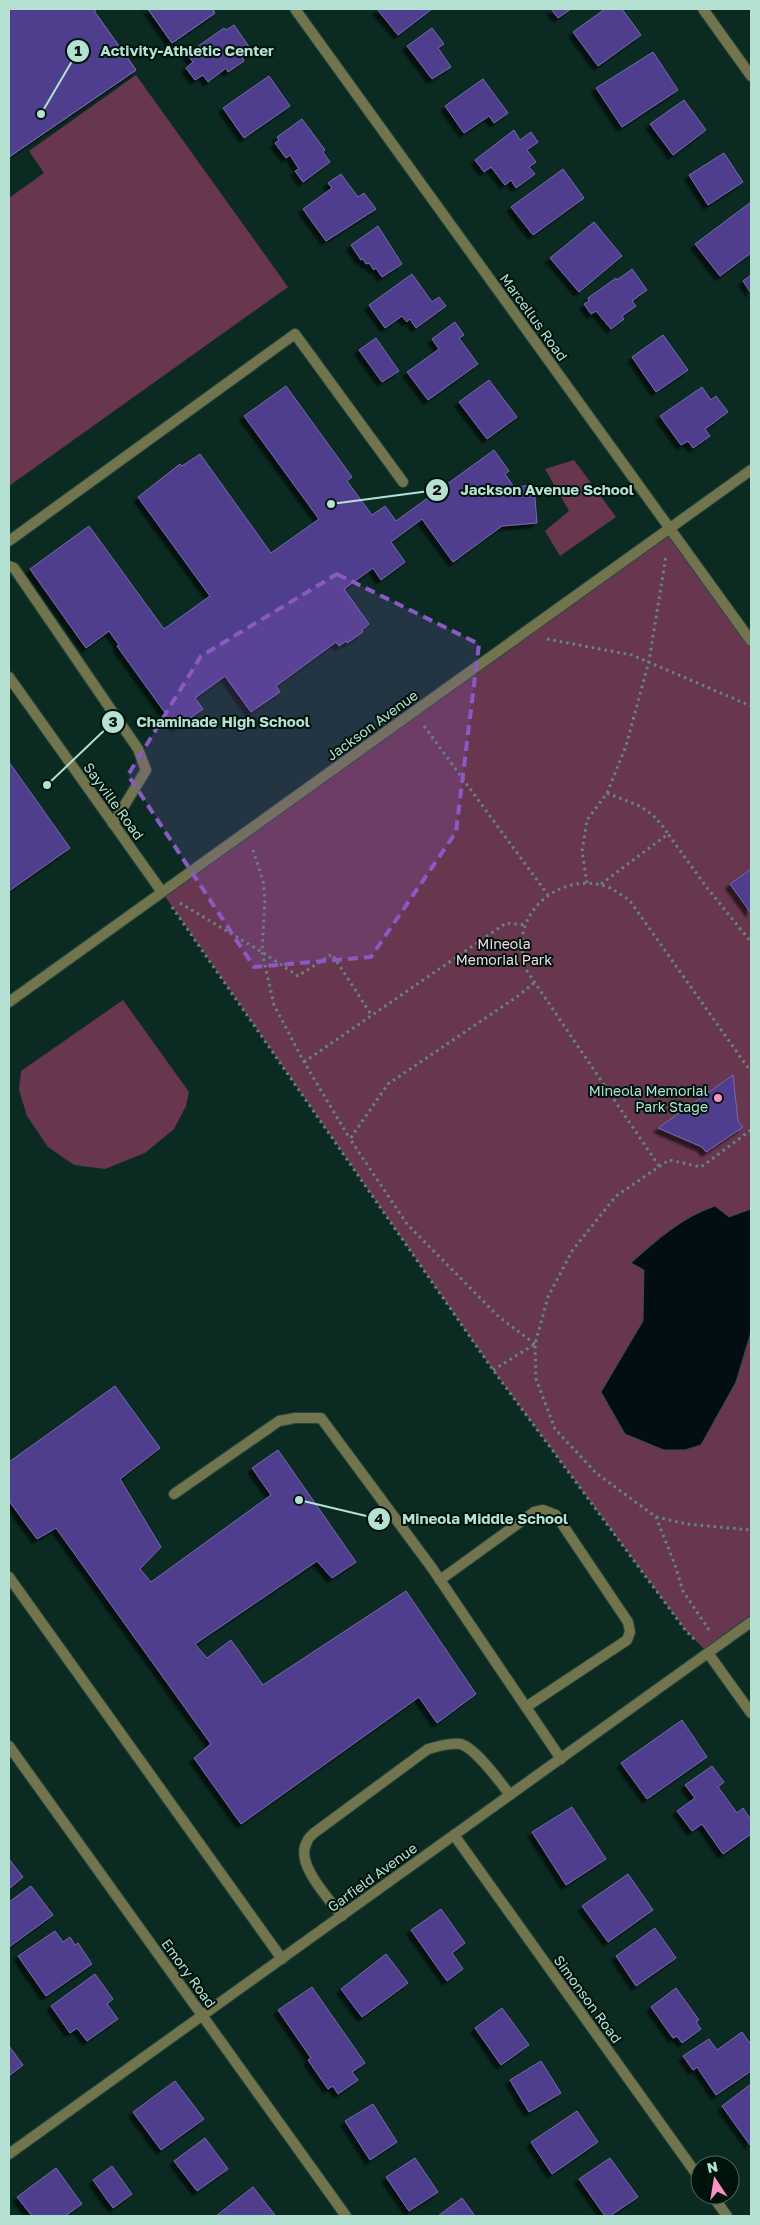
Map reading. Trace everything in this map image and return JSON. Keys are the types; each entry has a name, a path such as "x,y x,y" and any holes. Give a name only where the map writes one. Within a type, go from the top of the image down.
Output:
{"street":[{"name":"Marcellus Road","path":"296,9 751,641"},
{"path":"703,9 751,76"},
{"path":"9,541 295,334 403,482"},
{"name":"Jackson Avenue","path":"9,1002 751,470"},
{"path":"9,566 14,568 138,749 146,770 113,824"},
{"name":"Sayville Road","path":"9,677 162,892"},
{"path":"174,1494 279,1421 295,1418 320,1418 440,1580 561,1759"},
{"path":"440,1580 534,1512 543,1510 556,1515 628,1622 630,1632 627,1640 526,1708"},
{"path":"9,1577 282,1959"},
{"name":"Garfield Avenue","path":"9,2154 751,1622"},
{"path":"708,1653 751,1713"},
{"path":"342,1916 306,1867 304,1854 306,1842 314,1833 428,1749 442,1744 462,1744 482,1760 510,1795"},
{"name":"Emory Road","path":"9,1746 346,2216"},
{"name":"Simonson Road","path":"454,1835 690,2165"},
{"path":"719,2205 727,2216"}],"path":[{"path":"586,883 582,851 587,820 607,793 626,746 649,661 670,528"},
{"path":"521,635 593,646 649,661 751,706"},
{"path":"414,712 548,895"},
{"path":"607,793 647,809 658,818 708,889 751,942"},
{"path":"247,832 263,881 265,898 262,952 274,1005 304,1062 350,1139 408,1224 500,1317 535,1344"},
{"path":"601,885 668,834"},
{"path":"659,1166 527,971 522,941 526,925 537,905 548,895 571,884 586,883 601,885 614,890 630,901 751,1072"},
{"path":"162,892 262,952 298,976 332,954 372,1016"},
{"path":"162,892 493,1370 686,1631 708,1653"},
{"path":"304,1062 506,922 526,925"},
{"path":"350,1139 388,1084 518,996 534,983"},
{"path":"751,1130 701,1167 669,1160 616,1196 572,1251 548,1297 535,1344 536,1379 555,1429 596,1472 656,1517 687,1524 751,1530"},
{"path":"493,1370 535,1344"},
{"path":"656,1517 675,1565 683,1592 720,1645"}],"highlighted area":[{"path":"337,574 479,644 456,832 371,957 254,967 128,775 201,656"}],"green space":[{"path":"136,75 288,287 9,486 9,198 44,173 29,151"},
{"path":"574,460 616,517 560,556 545,531 569,511 545,469"},
{"name":"Mineola Memorial Park","path":"670,528 751,642 751,1622 708,1653 686,1631 493,1370 162,892"},
{"path":"123,1000 189,1092 186,1106 174,1129 145,1153 105,1169 74,1165 48,1147 27,1116 19,1090 21,1071"}],"shaded area":[{"path":"715,1206 729,1217 751,1209 751,1332 736,1382 701,1445 685,1450 664,1450 625,1434 601,1392 643,1321 644,1270 631,1263 681,1223"}],"building":[{"path":"9,9 97,9 94,11 136,70 9,157"},
{"path":"9,9 97,9 94,11 136,70 9,157"},
{"path":"148,9 212,9 215,13 172,43"},
{"path":"148,9 212,9 215,13 172,43"},
{"path":"377,9 432,9 398,35"},
{"path":"551,9 571,9 558,18"},
{"path":"605,9 622,9 641,35 598,66 573,32"},
{"path":"234,25 250,48 243,53 244,61 228,72 226,68 208,82 203,75 195,80 186,68 193,62 187,54 224,28 226,30"},
{"path":"432,28 444,44 438,48 451,67 432,79 407,46"},
{"path":"653,52 678,90 622,127 596,88"},
{"path":"269,76 290,106 244,138 223,108"},
{"path":"483,79 508,113 494,123 489,116 464,133 445,106"},
{"path":"684,100 706,130 673,155 650,124"},
{"path":"302,119 325,150 323,152 330,162 303,182 295,171 299,169 290,155 286,158 275,143 279,140 277,137"},
{"path":"514,130 520,140 531,132 538,142 527,150 536,162 529,167 535,174 516,188 511,180 505,185 491,167 484,172 475,160"},
{"path":"724,153 743,182 708,205 689,175"},
{"path":"563,169 584,198 533,235 511,207"},
{"path":"341,174 358,197 364,193 376,209 326,241 303,209 332,188 328,183"},
{"path":"751,202 751,253 720,276 695,244"},
{"path":"594,222 622,256 579,292 550,258"},
{"path":"378,226 402,264 382,277 376,268 374,270 369,263 366,264 363,259 361,260 351,245"},
{"path":"632,269 647,290 632,301 636,306 622,316 624,319 611,329 596,311 591,314 584,304 589,301 588,298"},
{"path":"412,274 432,302 439,297 446,306 416,328 410,319 407,322 402,316 385,328 369,305"},
{"path":"751,275 751,293 743,281"},
{"path":"455,322 464,335 459,338 478,364 428,400 407,372 439,349 432,339"},
{"path":"663,335 688,370 656,392 632,357"},
{"path":"376,338 399,371 382,382 359,350"},
{"path":"489,380 517,417 487,439 459,402"},
{"path":"286,386 352,477 347,481 372,515 385,506 396,521 494,450 509,471 505,474 514,487 534,485 537,523 502,526 453,562 422,519 391,542 405,562 381,580 373,568 344,589 369,624 362,630 363,632 339,646 336,642 276,686 280,692 251,712 225,676 195,698 203,709 176,728 117,646 119,645 109,631 86,648 30,569 89,526 164,629 210,596 138,497 180,464 182,466 200,454 271,553 319,519 244,416"},
{"path":"702,387 711,400 716,396 728,412 705,429 710,436 693,448 688,441 681,445 660,416"},
{"path":"9,762 70,848 9,891"},
{"path":"751,869 751,913 730,884"},
{"name":"Mineola Memorial Park Stage","path":"733,1075 738,1121 743,1127 706,1152 702,1147 658,1128"},
{"path":"115,1386 160,1448 120,1479 161,1547 140,1569 151,1582 271,1495 252,1468 278,1450 356,1562 332,1578 317,1561 195,1644 207,1658 231,1640 263,1685 406,1591 476,1694 437,1723 419,1697 241,1824 194,1758 211,1744 56,1528 37,1539 9,1501 9,1462"},
{"path":"682,1720 707,1757 647,1799 621,1763"},
{"path":"712,1766 724,1782 718,1787 737,1813 743,1808 751,1820 751,1834 723,1854 702,1824 692,1831 677,1811 695,1798 685,1785"},
{"path":"572,1807 606,1859 566,1885 532,1832"},
{"path":"9,1859 23,1877 9,1889"},
{"path":"628,1874 653,1910 608,1942 582,1906"},
{"path":"31,1886 53,1915 9,1947 9,1902"},
{"path":"441,1909 465,1943 452,1953 463,1969 447,1981 411,1930"},
{"path":"655,1928 676,1958 636,1986 616,1956"},
{"path":"55,1931 63,1942 70,1937 75,1945 78,1943 92,1964 46,1996 18,1956"},
{"path":"386,1954 408,1983 362,2017 341,1989"},
{"path":"95,1974 113,1999 107,2004 118,2019 87,2041 77,2028 70,2033 51,2006"},
{"path":"312,1987 365,2063 352,2072 358,2080 338,2094 333,2086 328,2089 308,2060 311,2058 278,2010"},
{"path":"676,1988 699,2020 696,2022 701,2029 682,2043 677,2036 673,2038 651,2007"},
{"path":"502,2008 529,2045 501,2065 475,2028"},
{"path":"742,2032 751,2042 751,2071 716,2095 697,2067 693,2070 683,2056 709,2039 717,2050"},
{"path":"9,2046 23,2065 9,2076"},
{"path":"541,2061 561,2093 529,2112 510,2080"},
{"path":"175,2081 204,2119 161,2150 133,2112"},
{"path":"751,2084 751,2145 750,2145 722,2106"},
{"path":"373,2104 397,2142 370,2160 345,2121"},
{"path":"577,2111 598,2142 552,2174 531,2142"},
{"path":"205,2138 228,2169 197,2191 174,2161"},
{"path":"415,2158 438,2192 409,2211 386,2177"},
{"path":"610,2158 638,2197 610,2216 605,2216 579,2179"},
{"path":"112,2166 132,2194 113,2208 93,2180"},
{"path":"56,2168 82,2204 65,2216 32,2216 17,2197"},
{"path":"253,2187 274,2216 216,2216"},
{"path":"462,2198 475,2216 438,2216"}],"place":[{"name":"Activity-Athletic Center","path":"41,114"},
{"name":"Jackson Avenue School","path":"331,504"},
{"name":"Chaminade High School","path":"47,785"},
{"name":"Mineola Memorial Park Stage","path":"718,1098"},
{"name":"Mineola Middle School","path":"299,1500"}]}
